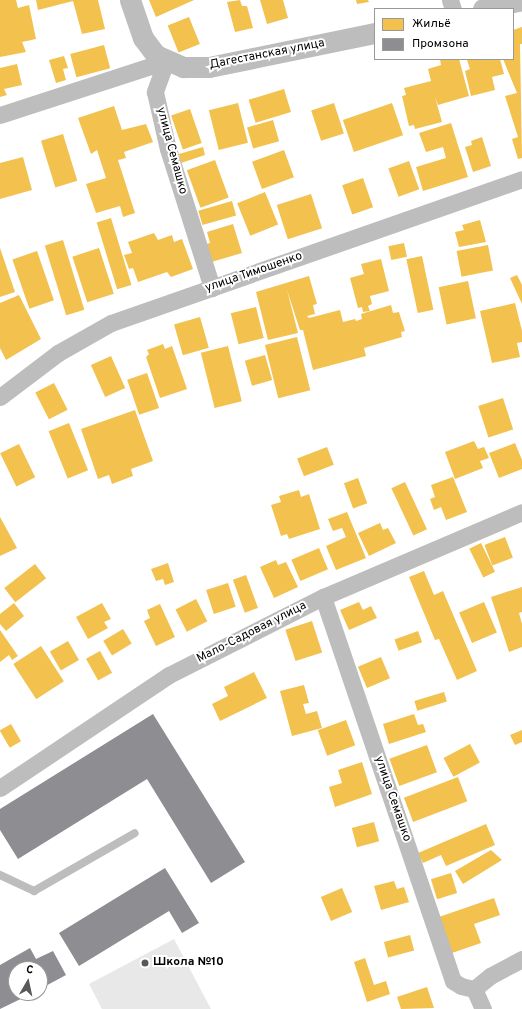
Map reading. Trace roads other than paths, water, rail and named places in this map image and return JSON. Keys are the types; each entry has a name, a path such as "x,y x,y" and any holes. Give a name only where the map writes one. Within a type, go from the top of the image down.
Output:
{"street":[{"path":"130,0 143,38 156,55 166,62"},
{"path":"487,8 522,0"},
{"name":"Дагестанская улица","path":"166,62 183,67 209,67 374,33"},
{"path":"0,115 166,62"},
{"name":"улица Семашко","path":"166,62 156,92 168,149 212,288"},
{"name":"улица Тимошенко","path":"0,397 82,338 111,323 522,179"},
{"name":"Мало-Садовая улица","path":"0,788 169,675 323,597 522,512"},
{"name":"улица Семашко","path":"323,597 453,981 461,986 474,989"},
{"path":"484,1009 474,989 490,976 522,959"}],"lane":[{"path":"0,875 34,891 134,832"}],"place":[{"name":"Школа №10","path":"145,963"}]}
